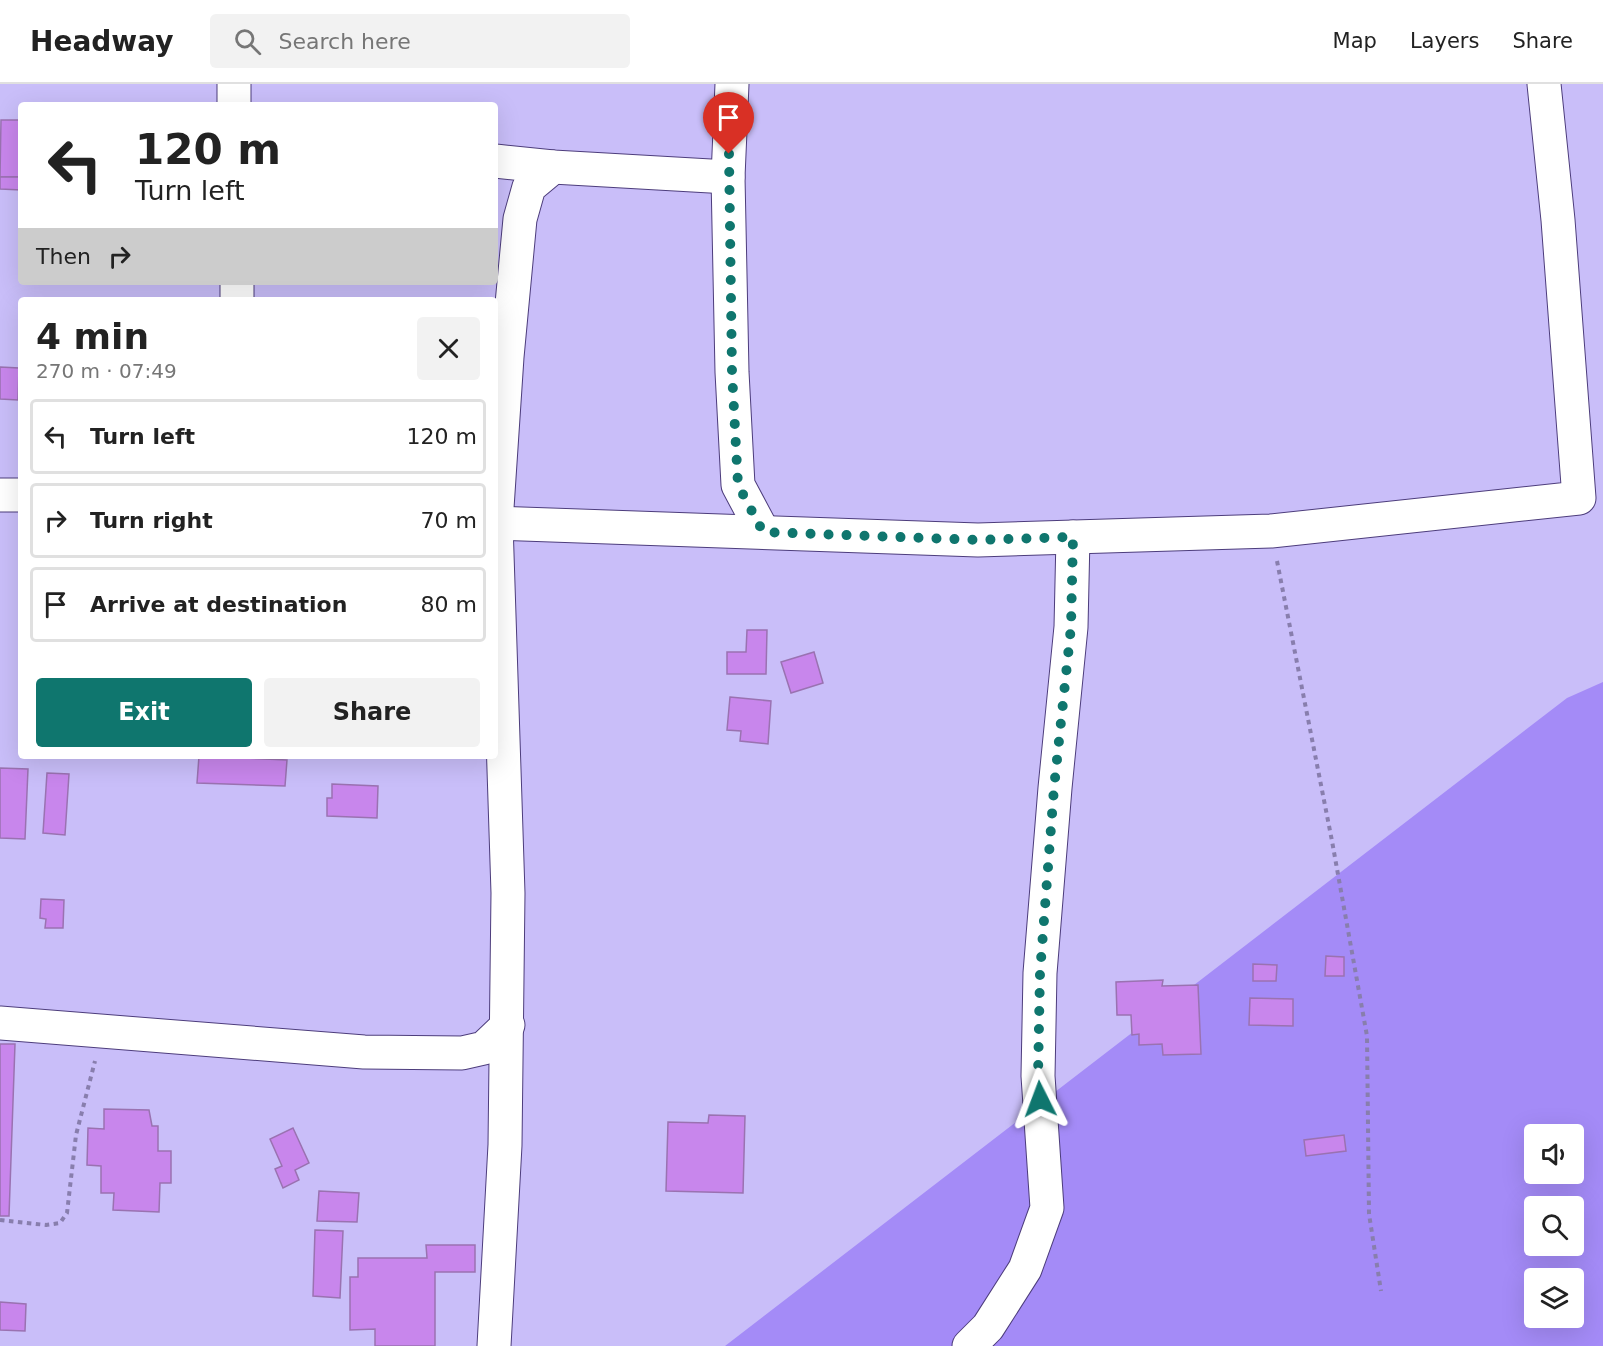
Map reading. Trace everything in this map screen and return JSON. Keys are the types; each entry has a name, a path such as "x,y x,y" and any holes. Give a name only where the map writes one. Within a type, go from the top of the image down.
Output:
{"street":[{"path":"234,84 234,102"},
{"path":"732,84 728,177 732,372 738,485 763,532"},
{"path":"498,523 978,540 1271,531 1591,496 1544,84"},
{"path":"498,161 552,167 728,177"},
{"path":"498,493 507,357 520,219 530,187 552,167"},
{"path":"710,530 738,485"},
{"path":"0,495 18,495"},
{"path":"969,1346 988,1327 1025,1269 1047,1208 1038,1076 1040,973 1054,788 1071,627 1073,537"},
{"path":"494,1346 505,1145 508,893 498,585"},
{"path":"0,1023 364,1052 462,1053 484,1048 507,1025"}],"path":[{"path":"1271,531 1332,841 1367,1036 1369,1214 1382,1291"},
{"path":"0,1220 46,1225 60,1224 67,1213 76,1135 104,1032"}],"shaded area":[{"path":"1603,682 1603,1346 725,1346 1567,698"}],"building":[{"path":"1,120 18,120 18,177 0,177"},
{"path":"0,177 18,177 18,190 0,189"},
{"path":"0,367 18,368 18,400 0,399"},
{"path":"747,630 767,630 766,674 727,674 727,652 746,652"},
{"path":"814,652 823,683 791,693 781,662"},
{"path":"730,697 771,701 768,744 740,741 741,731 727,730"},
{"path":"199,759 287,760 285,786 197,783"},
{"path":"0,768 28,769 25,839 0,838"},
{"path":"47,773 69,774 65,835 43,833"},
{"path":"332,784 378,786 377,818 327,816 327,798 332,798"},
{"path":"41,899 64,900 63,928 45,928 46,919 40,918"},
{"path":"1326,956 1344,957 1344,976 1325,976"},
{"path":"1253,964 1277,965 1276,981 1253,981"},
{"path":"1163,980 1162,986 1198,985 1201,1054 1163,1055 1162,1044 1139,1045 1139,1034 1132,1035 1131,1015 1117,1015 1116,982"},
{"path":"1250,998 1293,999 1293,1026 1249,1025"},
{"path":"0,1044 15,1044 9,1216 0,1216"},
{"path":"104,1109 149,1110 152,1126 158,1126 158,1151 171,1151 171,1183 160,1183 159,1212 113,1210 114,1193 101,1193 101,1166 87,1165 88,1128 104,1129"},
{"path":"709,1115 745,1116 743,1193 666,1191 668,1122 708,1123"},
{"path":"293,1128 309,1163 295,1170 299,1180 283,1188 275,1169 282,1166 270,1139"},
{"path":"1344,1135 1346,1151 1306,1156 1304,1140"},
{"path":"319,1191 359,1193 357,1222 317,1221"},
{"path":"315,1230 343,1231 340,1298 313,1296"},
{"path":"426,1245 475,1245 475,1272 435,1272 435,1346 375,1346 375,1329 350,1330 350,1277 358,1277 358,1258 427,1258"},
{"path":"0,1302 26,1304 25,1331 0,1330"}],"route":[{"path":"729,154 732,372 738,485 763,532 978,540 1073,537 1071,627 1054,788 1040,973 1038,1076 1040,1099"}]}
